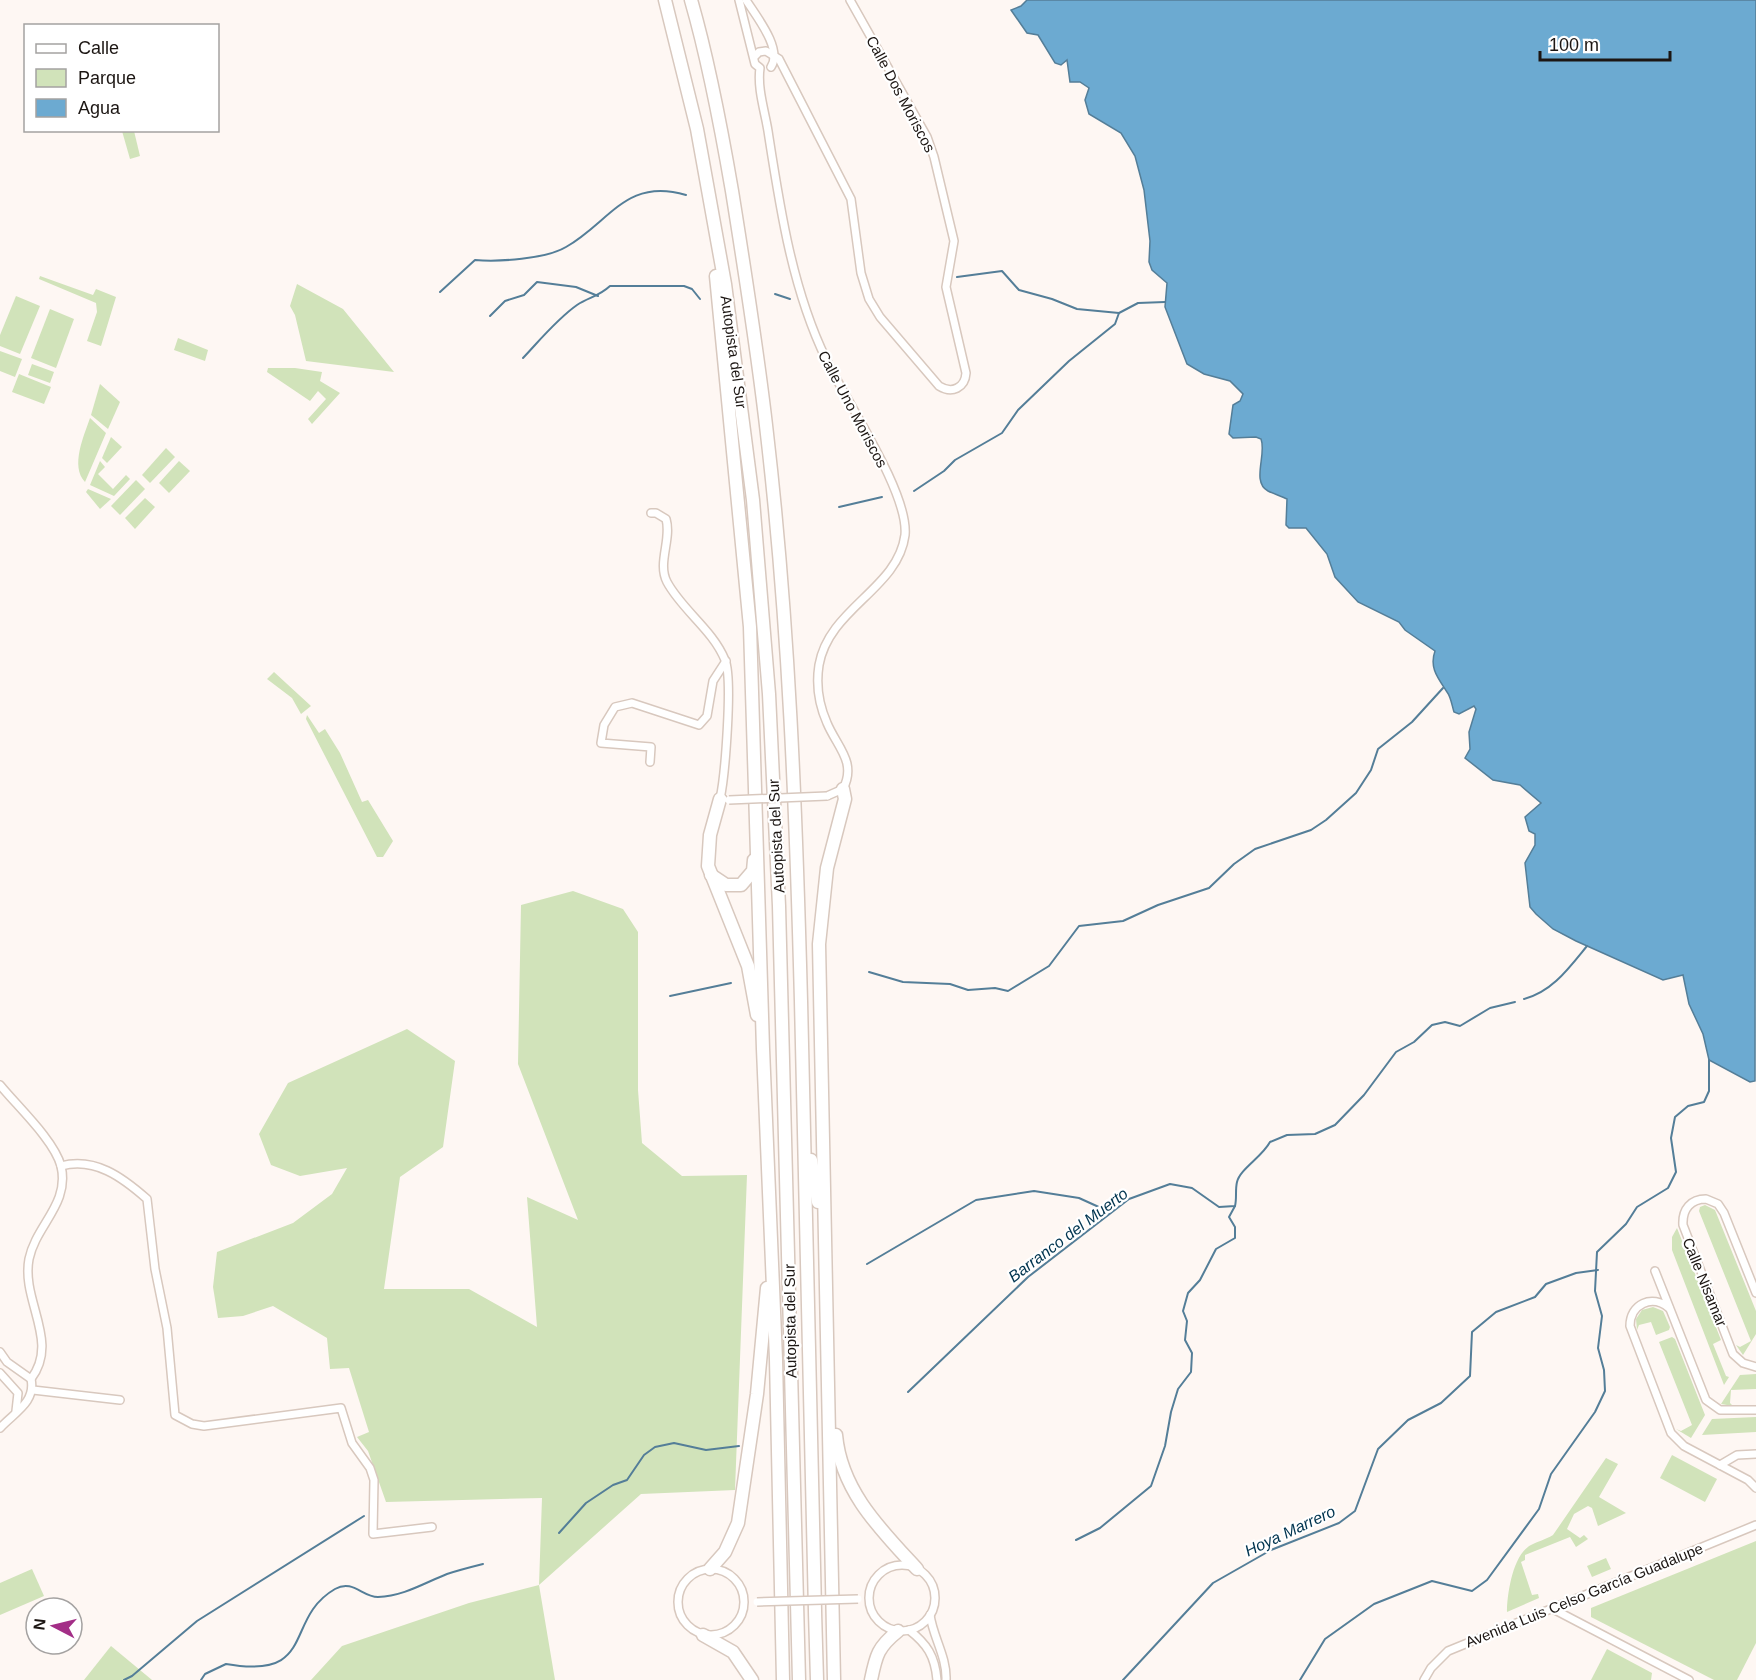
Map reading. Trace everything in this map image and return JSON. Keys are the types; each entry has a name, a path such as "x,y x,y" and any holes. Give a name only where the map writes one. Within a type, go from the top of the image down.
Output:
{"highway":[{"name":"Autopista del Sur","path":"665,0 683,67 706,177 728,308 753,500 769,694 779,906 800,1680"},
{"name":"Autopista del Sur","path":"691,0 701,34 723,139 744,265 774,500 792,734 817,1680"},
{"path":"706,177 750,627 758,818 763,1049 772,1242 783,1680"},
{"path":"834,1680 819,944 827,868 845,799 843,789"},
{"path":"724,799 709,847 710,874 748,966 763,1049"},
{"path":"710,874 726,885 741,885 748,880 754,863 753,835 758,818"},
{"path":"804,1120 824,1251"},
{"path":"710,1569 725,1552 738,1523 757,1394 772,1242"},
{"path":"828,1350 837,1446 852,1489 870,1518 917,1569"},
{"path":"871,1680 876,1655 882,1644 904,1630"},
{"path":"703,1635 733,1652 752,1680"}],"street":[{"name":"Calle Uno Moriscos","path":"739,0 755,64 760,68 775,173 803,300 826,360 896,491 904,520 905,536 894,562 885,576 837,624 820,662 819,691 822,709 831,733 848,761 849,772 843,789"},
{"path":"746,0 771,44 773,55 771,67"},
{"name":"Calle Dos Moriscos","path":"788,79 851,199 861,273 869,299 880,316 939,386 947,390 957,389 964,382 966,373 946,287 954,241 940,176 927,137 850,0"},
{"path":"755,57 764,50 773,55 779,59 788,79"},
{"path":"760,68 778,68 788,79"},
{"path":"651,513 656,513 666,519 669,528 663,572 668,583 710,636 726,661 727,729 724,799 827,796 843,789"},
{"path":"650,762 651,747 601,743 604,725 615,707 632,703 666,716 699,724 707,716 713,681 726,661"},
{"path":"0,1085 55,1151 61,1166 60,1195 54,1213 36,1240 29,1259 28,1275 43,1347 38,1369 31,1379 32,1392 29,1402 16,1411 0,1428"},
{"path":"61,1166 82,1162 104,1168 147,1199 154,1269 167,1328 175,1414 192,1424 204,1426 337,1406 343,1413 352,1443 370,1468 374,1480 373,1534 432,1527"},
{"name":"Calle Nisamar","path":"1756,1293 1721,1208 1706,1199 1691,1203 1682,1219 1733,1354 1743,1363 1756,1367"},
{"path":"1655,1271 1706,1400 1720,1410 1756,1410"},
{"path":"1669,1308 1654,1301 1643,1303 1634,1310 1630,1326 1675,1438 1684,1446 1756,1488"},
{"path":"0,1352 7,1362 31,1379"},
{"path":"7,1362 0,1372 18,1393 16,1411"},
{"path":"18,1393 32,1392 120,1400"},
{"path":"1720,1465 1737,1455 1756,1454"},
{"name":"Avenida Luis Celso García Guadalupe","path":"1424,1680 1431,1668 1448,1651 1756,1525"},
{"path":"904,1630 921,1625 930,1615 934,1602 933,1587 926,1576 917,1569 895,1566 882,1572 873,1582 869,1599 871,1610 879,1621 904,1630 927,1644 934,1660 937,1680"},
{"path":"710,1569 724,1572 734,1579 744,1603 741,1614 730,1629 713,1635 703,1635 686,1624 681,1616 678,1599 685,1582 693,1575 710,1569"},
{"path":"744,1603 869,1599"},
{"path":"1553,1609 1689,1680"},
{"path":"930,1615 933,1634 943,1656 946,1680"}],"green space":[{"path":"122,132 134,132 140,156 130,159"},
{"path":"40,276 93,295 96,289 116,297 101,346 87,341 97,312 96,303 39,279"},
{"path":"297,284 343,309 394,372 306,361 295,315 290,306"},
{"path":"16,296 40,306 20,354 0,346 0,335"},
{"path":"50,309 74,319 56,368 31,358"},
{"path":"178,338 208,350 205,361 174,350"},
{"path":"0,351 22,359 15,377 0,371"},
{"path":"32,364 54,372 50,383 28,375"},
{"path":"268,368 295,368 322,372 320,381 340,393 312,424 308,419 326,399 318,391 310,401 267,372"},
{"path":"19,374 51,387 44,404 12,392"},
{"path":"100,384 120,402 108,429 91,415"},
{"path":"90,418 106,433 85,482 78,459"},
{"path":"111,437 122,447 107,463 102,458"},
{"path":"166,448 175,457 150,483 142,475"},
{"path":"100,461 105,467 98,474 113,489 126,475 130,479 114,496 90,485"},
{"path":"179,461 190,471 169,493 159,483"},
{"path":"136,480 145,489 120,515 111,506"},
{"path":"88,489 111,499 100,509 86,492"},
{"path":"145,498 155,507 135,529 125,518"},
{"path":"274,672 311,706 301,714 292,698 267,679"},
{"path":"307,715 319,733 325,729 340,753 362,802 368,800 393,841 383,857 377,857 306,719"},
{"path":"573,891 623,909 638,932 638,1090 642,1143 682,1176 747,1175 735,1490 641,1494 539,1585 542,1498 386,1502 368,1451 357,1437 369,1432 349,1368 330,1369 327,1338 273,1306 243,1316 218,1318 213,1287 217,1252 293,1223 332,1194 347,1168 300,1176 271,1165 259,1134 288,1083 407,1029 455,1061 443,1147 400,1177 384,1289 469,1289 537,1327 527,1197 578,1220 518,1064 521,905"},
{"path":"1705,1205 1715,1210 1756,1311 1756,1334 1743,1355 1736,1345 1740,1347 1751,1341 1699,1211 1700,1207"},
{"path":"1677,1228 1721,1340 1713,1344 1726,1376 1729,1377 1724,1385 1672,1250 1672,1237"},
{"path":"1653,1307 1663,1311 1670,1327 1669,1330 1656,1335 1651,1322 1639,1325 1637,1330 1636,1319 1642,1310"},
{"path":"1672,1337 1675,1339 1705,1415 1691,1438 1676,1429 1681,1431 1692,1425 1659,1342"},
{"path":"1756,1374 1756,1389 1731,1390 1730,1403 1733,1406 1721,1404 1740,1375"},
{"path":"1756,1417 1756,1432 1702,1435 1712,1419"},
{"path":"1672,1455 1717,1479 1705,1502 1660,1478"},
{"path":"1606,1458 1618,1464 1599,1497 1626,1513 1598,1526 1592,1508 1588,1506 1574,1514 1567,1529 1580,1538 1584,1535 1588,1539 1576,1547 1570,1537 1525,1555 1525,1560 1521,1562 1532,1595 1538,1594 1539,1598 1507,1612 1512,1575 1520,1557 1531,1545 1553,1535"},
{"path":"1756,1541 1756,1643 1737,1680 1714,1680 1591,1617 1591,1608"},
{"path":"1606,1558 1611,1569 1592,1577 1587,1566"},
{"path":"32,1569 44,1596 24,1596 24,1605 0,1615 0,1583"},
{"path":"539,1585 555,1680 311,1680 342,1646 469,1603"},
{"path":"111,1646 152,1680 84,1680"},
{"path":"1607,1649 1652,1673 1651,1680 1591,1680"}],"water":[{"path":"1027,0 1756,0 1755,1081 1750,1082 1709,1060 1703,1034 1689,1004 1683,975 1663,980 1553,929 1530,907 1525,863 1535,845 1535,834 1529,831 1525,817 1541,803 1520,785 1493,780 1465,758 1470,749 1469,732 1476,709 1474,706 1459,714 1454,712 1450,696 1434,668 1435,651 1405,630 1399,622 1358,602 1335,577 1327,554 1306,528 1289,528 1286,525 1287,499 1268,491 1263,487 1261,481 1261,439 1256,437 1233,438 1229,434 1233,405 1240,401 1243,394 1230,381 1204,374 1187,364 1165,307 1167,283 1152,270 1149,262 1150,241 1144,190 1135,156 1121,133 1089,114 1085,100 1089,88 1080,82 1070,82 1067,60 1061,65 1055,63 1038,35 1027,33 1011,10 1021,6"}],"waterway":[{"path":"440,292 475,260 534,257 566,247 633,197 648,192 665,191 686,195"},
{"path":"957,277 1002,271 1019,290 1077,309 1119,313 1138,303 1165,302"},
{"path":"490,316 505,301 524,295 537,282 576,287 598,296"},
{"path":"523,358 570,311 581,302 610,286 684,286 692,289 700,299"},
{"path":"775,294 790,299"},
{"path":"914,491 944,471 955,460 1002,433 1018,410 1069,361 1115,324 1119,313"},
{"path":"839,507 882,497"},
{"path":"869,972 903,982 950,984 968,990 995,988 1008,991 1049,966 1079,926 1123,921 1158,905 1209,888 1234,864 1255,849 1311,830 1326,820 1356,793 1371,770 1378,749 1412,722 1443,688"},
{"name":"Barranco del Muerto","path":"1524,999 1534,996 1551,985 1567,971 1587,946"},
{"path":"670,996 731,983"},
{"name":"Barranco del Muerto","path":"908,1392 1028,1277 1129,1199 1170,1184 1192,1188 1219,1207 1235,1206 1236,1185 1239,1177 1270,1142 1287,1135 1315,1134 1335,1125 1364,1095 1396,1052 1414,1042 1432,1025 1445,1022 1460,1026 1490,1008 1515,1002"},
{"path":"1300,1680 1325,1639 1374,1604 1432,1581 1472,1591 1487,1580 1539,1509 1551,1474 1595,1412 1605,1391 1604,1370 1598,1348 1602,1316 1595,1291 1597,1252 1626,1224 1637,1207 1668,1188 1676,1172 1671,1138 1675,1117 1688,1106 1704,1102 1709,1091 1709,1060"},
{"path":"867,1264 976,1200 1034,1191 1079,1198 1101,1208 1113,1209"},
{"path":"1076,1540 1100,1528 1151,1486 1165,1446 1178,1389 1191,1372 1192,1353 1185,1340 1187,1321 1183,1311 1188,1293 1200,1280 1216,1249 1235,1238 1235,1227 1229,1217 1235,1206"},
{"name":"Hoya Marrero","path":"1123,1680 1213,1583 1271,1550 1339,1523 1355,1511 1378,1449 1408,1420 1441,1403 1470,1376 1472,1332 1496,1312 1535,1297 1546,1284 1576,1273 1598,1270"},
{"name":"Barranco del Muerto","path":"559,1533 586,1503 613,1485 627,1480 644,1455 655,1447 674,1443 706,1450 739,1446"},
{"path":"124,1680 132,1676 197,1621 364,1516"},
{"name":"Barranco del Muerto","path":"201,1680 205,1674 226,1664 255,1667 275,1663 287,1655 319,1601 341,1586 352,1587 372,1596 387,1596 405,1592 447,1574 483,1564"}]}
